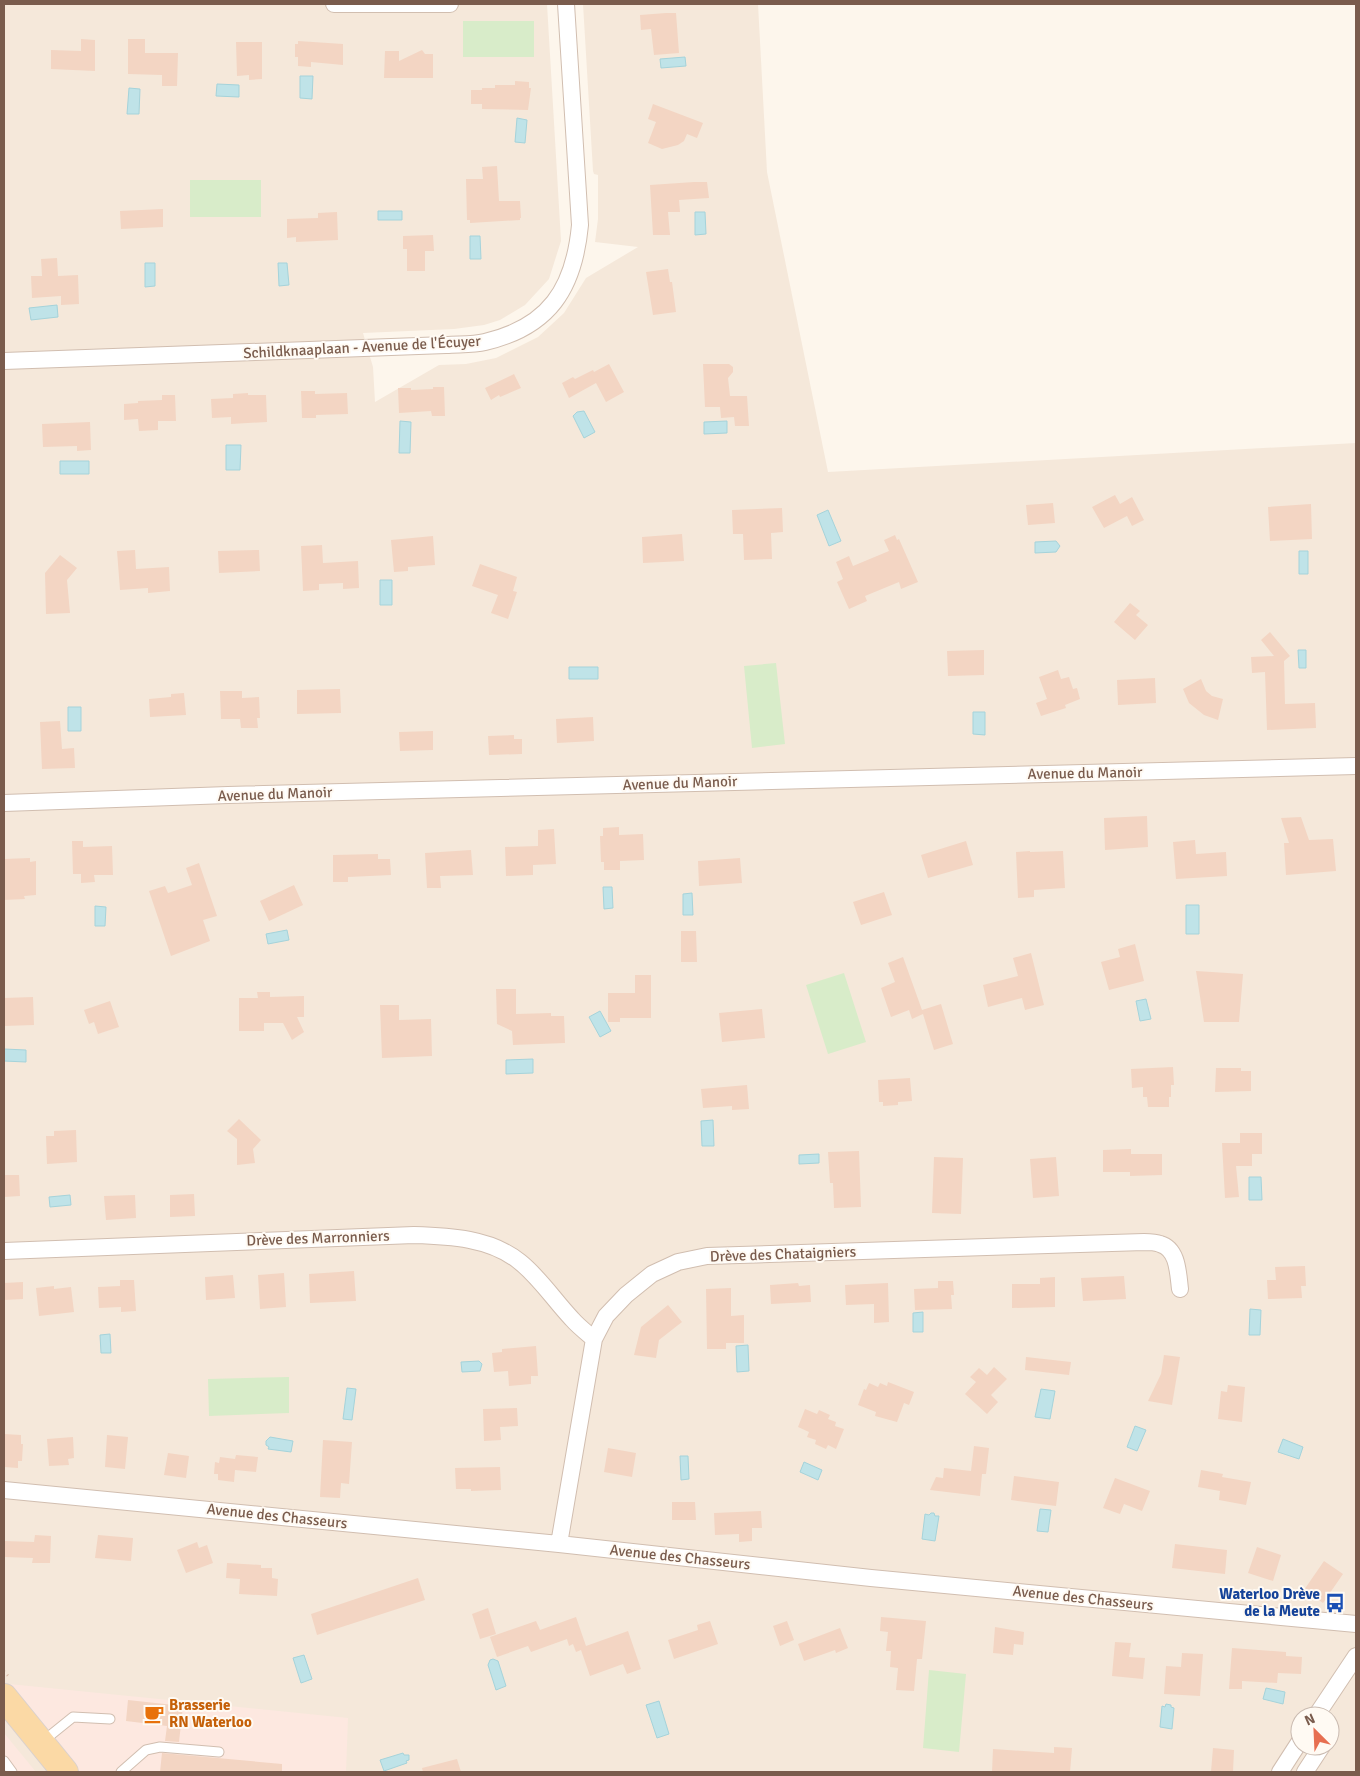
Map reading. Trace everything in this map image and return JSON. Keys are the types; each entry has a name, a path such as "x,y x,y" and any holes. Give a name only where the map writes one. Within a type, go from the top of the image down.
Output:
{"main road":[{"path":"4,1698 65,1772"}],"street":[{"path":"334,4 450,4"},
{"name":"Schildknaaplaan - Avenue de l'Écuyer","path":"4,360 437,346 484,342 518,331 542,316 557,299 570,277 578,251 580,226 566,4"},
{"name":"Avenue du Manoir","path":"4,803 236,795 1356,766"},
{"name":"Drève des Marronniers","path":"4,1251 414,1235 450,1236 487,1244 519,1260 541,1281 572,1319 594,1339"},
{"name":"Drève des Chataigniers","path":"559,1544 594,1339 606,1316 626,1294 652,1274 678,1262 707,1256 1144,1242 1161,1244 1172,1252 1180,1288"},
{"name":"Avenue des Chasseurs","path":"4,1490 559,1544 863,1577 1356,1624"},
{"path":"1323,1706 1356,1656"},
{"path":"1280,1772 1290,1756"},
{"path":"1305,1772 1315,1756"}],"lane":[{"path":"41,1743 73,1717 110,1719"},
{"path":"121,1772 146,1750 160,1746 219,1752"},
{"path":"4,1761 12,1772"}],"shaded area":[{"path":"4,4 547,4 561,241 549,279 525,305 500,320 484,325 454,329 363,333 373,367 375,402 439,365 466,364 496,358 538,337 564,313 586,278 638,247 595,242 598,219 598,175 594,174 593,171 583,4 758,4 767,172 828,472 1356,443 1356,1772 4,1772"},
{"path":"9,1684 348,1718 346,1772 80,1772"},
{"path":"4,1733 36,1772 4,1772"}],"green space":[{"path":"463,21 534,21 534,57 463,57"},
{"path":"190,180 261,180 261,217 190,217"},
{"path":"776,663 785,744 752,748 744,666"},
{"path":"844,973 866,1042 828,1054 806,985"},
{"path":"289,1377 289,1413 209,1416 208,1379"},
{"path":"929,1670 966,1674 959,1752 923,1748"}],"water":[{"path":"685,57 686,66 661,68 660,59"},
{"path":"300,76 313,76 312,99 300,98"},
{"path":"217,84 239,85 239,97 216,96"},
{"path":"129,88 140,89 139,114 127,114"},
{"path":"517,118 527,120 525,143 515,142"},
{"path":"378,211 402,211 402,220 378,220"},
{"path":"695,212 705,212 706,234 695,235"},
{"path":"470,236 480,236 481,259 470,259"},
{"path":"145,263 155,263 155,286 145,287"},
{"path":"278,263 287,263 289,285 279,286"},
{"path":"57,305 58,317 31,320 29,308"},
{"path":"584,411 595,432 584,438 573,416 577,412"},
{"path":"400,421 411,422 410,453 399,453"},
{"path":"727,421 727,433 704,434 704,422"},
{"path":"226,445 241,445 240,470 226,470"},
{"path":"60,461 89,461 89,474 60,474"},
{"path":"828,510 841,541 829,546 817,515"},
{"path":"1056,541 1060,546 1056,552 1035,553 1035,542"},
{"path":"1299,551 1308,551 1308,574 1299,574"},
{"path":"380,580 392,580 392,605 380,605"},
{"path":"1298,650 1306,650 1306,668 1299,668"},
{"path":"569,667 598,667 598,679 569,679"},
{"path":"68,707 81,707 81,731 68,731"},
{"path":"973,712 985,712 985,735 973,734"},
{"path":"603,887 612,887 613,908 604,909"},
{"path":"692,893 693,915 683,915 683,894"},
{"path":"1186,905 1199,905 1199,934 1186,934"},
{"path":"95,906 106,907 105,926 95,926"},
{"path":"287,930 289,940 268,944 266,934"},
{"path":"1146,999 1151,1019 1140,1021 1136,1001"},
{"path":"600,1011 611,1031 600,1037 589,1017"},
{"path":"4,1049 26,1050 26,1062 4,1061"},
{"path":"533,1059 533,1073 506,1074 506,1060"},
{"path":"713,1120 714,1146 702,1146 701,1121"},
{"path":"819,1154 819,1163 799,1164 799,1155"},
{"path":"1249,1177 1261,1177 1262,1200 1249,1200"},
{"path":"70,1195 71,1205 50,1207 49,1197"},
{"path":"1250,1309 1261,1310 1260,1335 1249,1335"},
{"path":"923,1312 923,1332 913,1332 913,1313"},
{"path":"110,1334 111,1353 101,1353 100,1335"},
{"path":"748,1345 749,1371 737,1372 736,1346"},
{"path":"479,1361 482,1364 480,1371 462,1372 461,1362"},
{"path":"347,1388 356,1389 352,1420 343,1419"},
{"path":"1041,1389 1055,1391 1050,1419 1035,1417"},
{"path":"1135,1426 1146,1430 1137,1451 1127,1447"},
{"path":"270,1437 293,1441 291,1452 268,1449 266,1441"},
{"path":"1283,1439 1303,1447 1299,1459 1278,1452"},
{"path":"680,1456 688,1456 689,1479 681,1480"},
{"path":"804,1462 822,1470 818,1480 800,1472"},
{"path":"1040,1509 1051,1510 1048,1532 1037,1531"},
{"path":"931,1513 939,1516 935,1541 922,1539 925,1514 929,1515"},
{"path":"304,1655 312,1679 301,1683 293,1658"},
{"path":"490,1660 498,1661 506,1686 496,1690 488,1665"},
{"path":"1266,1688 1285,1692 1283,1704 1263,1699"},
{"path":"659,1701 669,1734 657,1738 646,1705"},
{"path":"1166,1704 1174,1708 1172,1729 1160,1727 1162,1706 1165,1707"},
{"path":"403,1753 404,1755 409,1755 407,1763 384,1771 380,1760"}],"building":[{"path":"676,13 679,53 654,55 651,29 641,30 640,15"},
{"path":"81,39 95,40 95,71 51,69 51,50 81,51"},
{"path":"128,39 145,39 145,53 178,53 177,86 162,86 162,75 128,74"},
{"path":"298,41 343,44 343,65 311,62 311,67 298,66 298,57 295,57 295,44 298,44"},
{"path":"236,42 262,42 262,79 249,80 249,75 237,76"},
{"path":"422,50 425,54 433,54 433,78 384,78 385,51 399,51 399,61"},
{"path":"515,81 529,82 529,88 531,88 528,110 482,109 482,104 471,104 471,90 495,88 495,85 515,85"},
{"path":"653,104 703,123 697,138 687,134 684,141 678,145 662,149 648,143 656,122 648,119"},
{"path":"497,166 499,201 520,201 521,218 520,220 470,223 470,220 467,220 466,179 483,179 482,167"},
{"path":"707,182 709,198 679,200 680,212 668,212 670,235 653,235 650,185"},
{"path":"163,209 163,227 121,229 120,211"},
{"path":"337,212 338,240 296,242 296,237 287,238 287,219 318,218 318,213"},
{"path":"433,235 434,251 425,251 425,271 407,271 407,249 403,249 403,236"},
{"path":"57,258 58,276 78,275 79,304 61,305 61,296 32,298 31,276 42,276 41,259"},
{"path":"668,269 670,282 672,282 676,312 653,315 646,272"},
{"path":"609,364 624,392 606,402 596,383 569,398 562,383 593,370 594,372"},
{"path":"703,364 729,364 733,367 733,372 728,378 730,396 747,396 749,426 735,426 734,417 721,418 720,407 705,407"},
{"path":"514,374 521,388 500,397 499,395 491,400 485,388"},
{"path":"433,387 444,387 445,416 432,416 431,411 399,413 398,388 411,388 411,390 433,389"},
{"path":"301,391 315,391 315,394 347,393 348,414 316,415 316,418 302,418"},
{"path":"248,393 248,395 266,395 267,422 231,424 231,417 212,418 211,399 233,398 233,394"},
{"path":"162,395 175,395 176,421 158,421 158,430 139,431 138,419 124,420 124,404 138,403 138,401 162,400"},
{"path":"90,422 91,450 77,451 77,446 43,447 42,424"},
{"path":"1115,495 1120,504 1132,497 1144,520 1132,526 1127,516 1104,528 1092,507"},
{"path":"1053,503 1055,523 1028,525 1026,505"},
{"path":"1311,504 1312,539 1270,541 1268,507"},
{"path":"782,508 783,532 771,533 772,559 744,560 743,534 733,534 732,510"},
{"path":"682,534 684,561 643,563 642,537"},
{"path":"895,535 897,540 899,539 918,582 901,589 899,582 865,596 867,601 849,609 837,582 843,579 836,562 849,556 853,566 889,551 884,540"},
{"path":"433,536 435,565 408,567 408,571 394,572 391,540"},
{"path":"322,545 323,563 358,561 359,588 343,589 343,583 319,584 319,590 303,591 301,546"},
{"path":"135,550 136,569 169,567 170,591 148,593 148,588 120,590 117,551"},
{"path":"259,550 260,571 219,573 218,551"},
{"path":"60,555 77,568 67,580 70,613 46,614 45,573"},
{"path":"480,564 517,577 513,591 517,592 508,619 491,613 498,595 472,586"},
{"path":"1130,603 1140,611 1136,615 1148,625 1135,640 1114,622"},
{"path":"1270,632 1290,656 1284,661 1285,704 1315,703 1316,728 1267,730 1265,672 1252,673 1251,657 1274,656 1261,640"},
{"path":"984,650 984,675 948,676 947,651"},
{"path":"1058,670 1061,679 1069,677 1073,689 1077,688 1080,699 1065,705 1066,708 1041,716 1036,703 1047,699 1039,677"},
{"path":"1155,678 1156,703 1118,705 1117,680"},
{"path":"1201,679 1206,691 1212,696 1223,699 1218,720 1204,715 1189,703 1183,689"},
{"path":"340,689 341,713 297,714 297,690"},
{"path":"220,691 242,691 242,698 259,697 260,718 257,718 258,728 241,728 240,719 221,719"},
{"path":"184,693 186,715 150,717 149,699 171,697 171,694"},
{"path":"593,717 594,741 557,743 556,719"},
{"path":"60,721 62,749 74,748 75,768 42,769 40,722"},
{"path":"433,731 433,750 400,751 399,732"},
{"path":"514,735 514,739 522,739 522,754 489,755 488,736"},
{"path":"1147,816 1148,847 1105,850 1104,818"},
{"path":"1301,817 1309,840 1333,839 1336,871 1286,875 1284,843 1289,843 1281,818"},
{"path":"619,827 619,835 643,834 644,860 620,861 620,870 604,870 604,862 601,862 600,836 603,836 603,828"},
{"path":"554,829 556,864 533,865 533,875 506,876 505,847 538,846 538,830"},
{"path":"1195,840 1196,854 1226,852 1227,876 1176,879 1173,842"},
{"path":"72,841 83,841 83,847 112,846 113,875 94,875 95,882 81,883 81,874 73,874"},
{"path":"966,841 973,865 928,878 921,855"},
{"path":"471,850 473,875 440,876 441,888 427,888 425,853"},
{"path":"1063,851 1065,888 1034,890 1034,897 1018,898 1016,852"},
{"path":"378,854 378,859 390,859 391,875 348,877 348,882 333,882 333,855"},
{"path":"30,858 30,862 36,861 36,895 24,896 25,899 4,900 4,859"},
{"path":"740,858 742,883 699,886 698,861"},
{"path":"199,863 217,916 203,920 210,941 171,956 149,891 165,886 168,893 192,885 186,868"},
{"path":"294,885 303,905 269,921 260,901"},
{"path":"884,892 892,915 861,925 853,902"},
{"path":"681,931 696,931 697,962 681,962"},
{"path":"1135,944 1144,981 1109,990 1101,962 1120,957 1118,949"},
{"path":"1031,953 1044,1005 1025,1010 1022,998 988,1007 983,985 1018,976 1013,958"},
{"path":"903,957 922,1010 941,1004 953,1044 934,1050 923,1014 912,1019 909,1010 891,1017 881,988 895,982 888,963"},
{"path":"1196,971 1243,974 1239,1022 1204,1022"},
{"path":"635,975 651,975 651,1018 620,1018 620,1022 608,1022 608,993 635,993"},
{"path":"496,989 516,989 516,1014 551,1013 551,1016 564,1016 565,1043 513,1045 512,1031 497,1024"},
{"path":"257,992 270,992 270,997 304,996 304,1017 297,1017 304,1032 292,1040 283,1023 264,1023 264,1031 239,1031 239,998 258,998"},
{"path":"33,997 34,1025 4,1026 4,998"},
{"path":"110,1001 119,1027 98,1034 94,1022 89,1024 84,1010"},
{"path":"380,1005 399,1005 399,1020 431,1019 432,1056 382,1058"},
{"path":"762,1009 765,1038 722,1042 719,1013"},
{"path":"1173,1067 1174,1085 1171,1085 1169,1107 1148,1107 1147,1097 1143,1097 1143,1087 1132,1088 1131,1069"},
{"path":"1216,1068 1241,1068 1241,1071 1251,1071 1251,1091 1215,1092"},
{"path":"910,1078 912,1101 898,1102 898,1105 883,1106 883,1102 879,1102 878,1080"},
{"path":"747,1085 749,1109 732,1110 732,1106 703,1108 701,1089"},
{"path":"239,1119 261,1140 253,1149 255,1163 237,1165 237,1139 227,1131"},
{"path":"76,1130 77,1162 47,1164 46,1136 54,1136 54,1131"},
{"path":"1240,1133 1262,1133 1262,1154 1252,1154 1252,1166 1236,1166 1239,1197 1225,1198 1222,1143 1240,1143"},
{"path":"1131,1149 1131,1154 1162,1154 1162,1175 1130,1176 1130,1172 1103,1172 1103,1150"},
{"path":"859,1151 861,1207 834,1208 833,1183 830,1183 828,1152"},
{"path":"934,1157 963,1158 961,1214 932,1213"},
{"path":"1056,1157 1059,1196 1033,1198 1030,1159"},
{"path":"4,1175 19,1175 20,1196 4,1197"},
{"path":"194,1194 195,1216 170,1217 170,1195"},
{"path":"135,1195 136,1218 106,1220 104,1196"},
{"path":"1305,1266 1306,1286 1301,1286 1302,1298 1268,1299 1267,1280 1276,1280 1275,1267"},
{"path":"354,1271 356,1301 310,1303 309,1274"},
{"path":"284,1273 286,1307 260,1309 258,1275"},
{"path":"233,1275 235,1298 206,1300 205,1277"},
{"path":"1124,1276 1126,1299 1083,1301 1081,1278"},
{"path":"1055,1277 1055,1307 1012,1308 1012,1284 1040,1284 1040,1278"},
{"path":"120,1280 134,1280 136,1311 121,1312 121,1307 99,1308 98,1287 120,1286"},
{"path":"938,1281 953,1281 952,1309 915,1310 914,1289 938,1288"},
{"path":"23,1282 23,1299 4,1300 4,1283"},
{"path":"798,1283 799,1286 810,1285 811,1302 771,1304 770,1285"},
{"path":"888,1283 889,1322 874,1323 874,1304 846,1305 845,1285"},
{"path":"54,1286 54,1289 71,1287 74,1312 39,1316 36,1288"},
{"path":"731,1288 731,1316 744,1315 744,1343 726,1343 726,1349 707,1349 706,1289"},
{"path":"668,1305 682,1322 659,1340 656,1358 634,1355 641,1327"},
{"path":"536,1346 538,1376 531,1376 531,1384 509,1386 508,1371 494,1372 492,1353 502,1352 502,1349"},
{"path":"1164,1355 1180,1357 1172,1405 1148,1401 1161,1374"},
{"path":"1026,1357 1071,1362 1069,1375 1025,1370"},
{"path":"994,1367 1007,1379 991,1395 998,1402 987,1414 965,1394 976,1382 970,1377 979,1368 987,1375"},
{"path":"888,1382 914,1392 909,1405 904,1403 897,1422 875,1416 876,1412 858,1405 864,1389 866,1390 869,1383 878,1387 880,1383 887,1386"},
{"path":"1228,1385 1245,1387 1242,1422 1218,1419 1221,1391 1227,1392"},
{"path":"517,1408 518,1426 500,1427 501,1440 484,1441 483,1409"},
{"path":"805,1409 817,1414 819,1410 830,1415 828,1419 836,1422 835,1426 844,1429 836,1449 828,1445 826,1449 815,1444 816,1440 807,1437 809,1432 798,1427"},
{"path":"4,1434 21,1435 21,1444 23,1444 22,1461 18,1461 18,1468 4,1467"},
{"path":"107,1435 128,1437 125,1469 105,1467"},
{"path":"73,1437 74,1458 68,1459 69,1465 49,1466 47,1439"},
{"path":"323,1440 352,1442 349,1484 341,1483 340,1498 320,1497"},
{"path":"974,1446 989,1448 986,1474 982,1474 980,1496 930,1490 936,1477 943,1478 944,1468 971,1471"},
{"path":"608,1448 636,1453 632,1477 604,1472"},
{"path":"168,1453 189,1456 186,1478 164,1475"},
{"path":"236,1455 258,1457 256,1472 235,1470 234,1482 218,1480 218,1474 214,1474 215,1462 219,1463 220,1457 235,1459"},
{"path":"500,1467 501,1490 471,1491 471,1489 456,1489 455,1468"},
{"path":"1201,1470 1223,1474 1222,1477 1251,1482 1246,1505 1219,1500 1220,1491 1198,1487"},
{"path":"1014,1476 1059,1482 1056,1506 1011,1500"},
{"path":"1115,1478 1150,1491 1142,1511 1124,1504 1120,1514 1103,1508"},
{"path":"672,1502 695,1502 696,1520 672,1520"},
{"path":"761,1511 762,1528 752,1528 752,1541 739,1542 739,1534 715,1535 714,1513"},
{"path":"35,1535 51,1536 50,1563 32,1563 33,1558 4,1557 4,1541 34,1542"},
{"path":"98,1535 133,1538 131,1561 95,1558"},
{"path":"197,1542 199,1548 207,1545 213,1563 186,1573 177,1550"},
{"path":"1175,1544 1227,1550 1225,1574 1172,1568"},
{"path":"1257,1547 1281,1555 1273,1581 1248,1573"},
{"path":"1324,1561 1343,1574 1323,1603 1304,1590"},
{"path":"227,1563 261,1565 261,1568 272,1568 272,1578 278,1579 277,1596 239,1594 240,1579 226,1578"},
{"path":"418,1578 425,1600 317,1635 311,1614"},
{"path":"488,1608 496,1634 480,1639 472,1614"},
{"path":"576,1617 586,1646 628,1631 641,1669 627,1674 623,1664 590,1676 581,1650 576,1652 573,1644 569,1646 567,1639 531,1652 528,1646 497,1657 490,1637 536,1621 540,1630"},
{"path":"881,1617 926,1621 922,1659 917,1659 914,1691 896,1690 898,1668 890,1667 891,1651 886,1651 888,1632 880,1631"},
{"path":"710,1621 718,1644 674,1659 668,1640 698,1630 697,1625"},
{"path":"787,1621 794,1640 780,1646 773,1626"},
{"path":"995,1627 1024,1632 1023,1645 1014,1644 1013,1655 993,1653"},
{"path":"840,1628 848,1648 836,1653 835,1650 804,1661 798,1644"},
{"path":"1115,1642 1131,1643 1129,1657 1145,1658 1143,1679 1112,1676"},
{"path":"1232,1648 1286,1652 1286,1656 1302,1657 1301,1674 1278,1673 1277,1683 1242,1681 1242,1689 1229,1689"},
{"path":"1182,1653 1203,1654 1200,1696 1164,1694 1166,1666 1181,1667"},
{"name":"Brasserie RN Waterloo","path":"128,1700 183,1706 179,1742 165,1741 167,1726 126,1721"},
{"path":"1054,1747 1072,1748 1070,1772 992,1772 993,1749 1054,1753"},
{"path":"1213,1748 1234,1750 1233,1772 1211,1772"},
{"path":"162,1753 282,1764 282,1772 160,1772"},
{"path":"457,1759 461,1772 423,1772 422,1768"}],"place":[{"name":"Waterloo Drève de la Meute","path":"1335,1603"},
{"name":"Brasserie RN Waterloo","path":"154,1714"}]}
